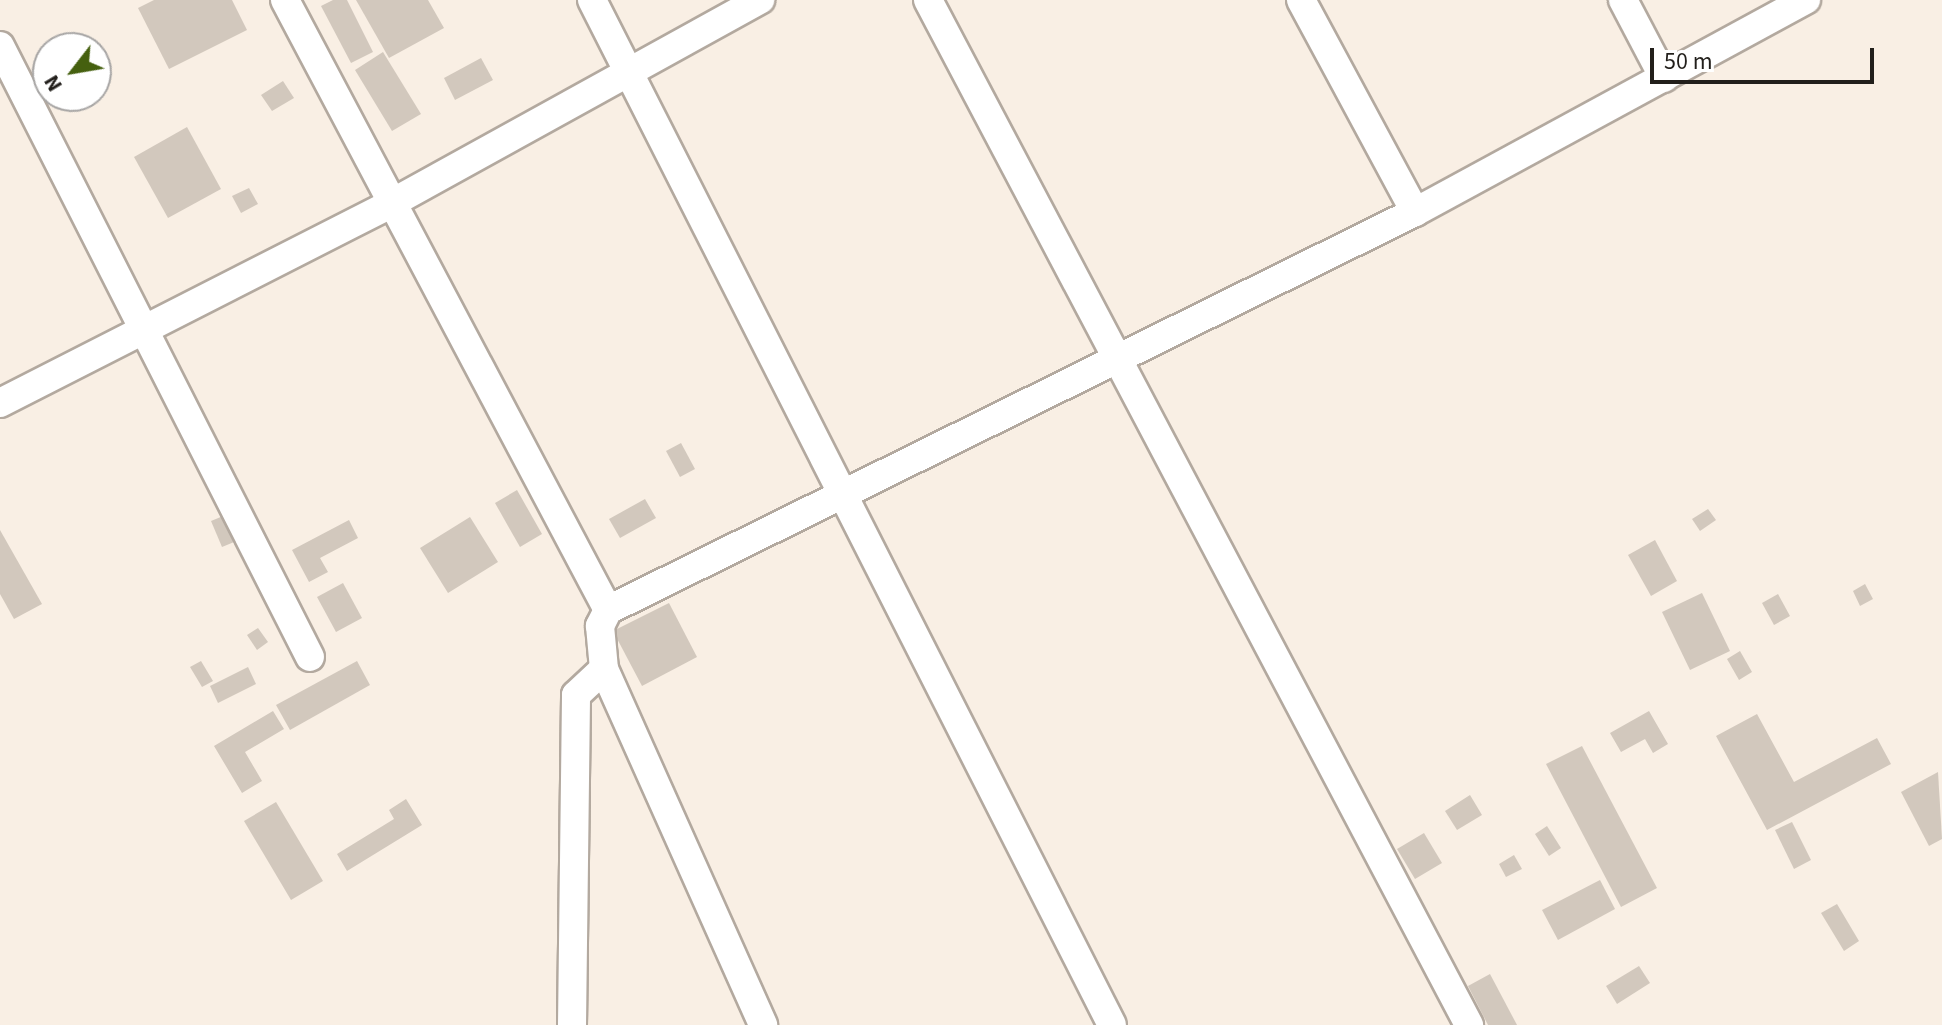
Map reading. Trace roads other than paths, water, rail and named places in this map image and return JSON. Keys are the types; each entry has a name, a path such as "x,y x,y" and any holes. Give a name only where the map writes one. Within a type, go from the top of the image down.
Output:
{"street":[{"path":"285,0 390,204 608,610"},
{"path":"592,0 1112,1025"},
{"path":"0,403 149,331 390,204 760,0"},
{"path":"928,0 1116,363 1469,1025"},
{"path":"1301,0 1415,212"},
{"path":"1623,0 1664,78"},
{"path":"763,1025 604,669 600,626 608,610 1116,363 1415,212 1806,0"},
{"path":"0,46 149,331 310,657"},
{"path":"572,1025 576,695 604,669"}]}
